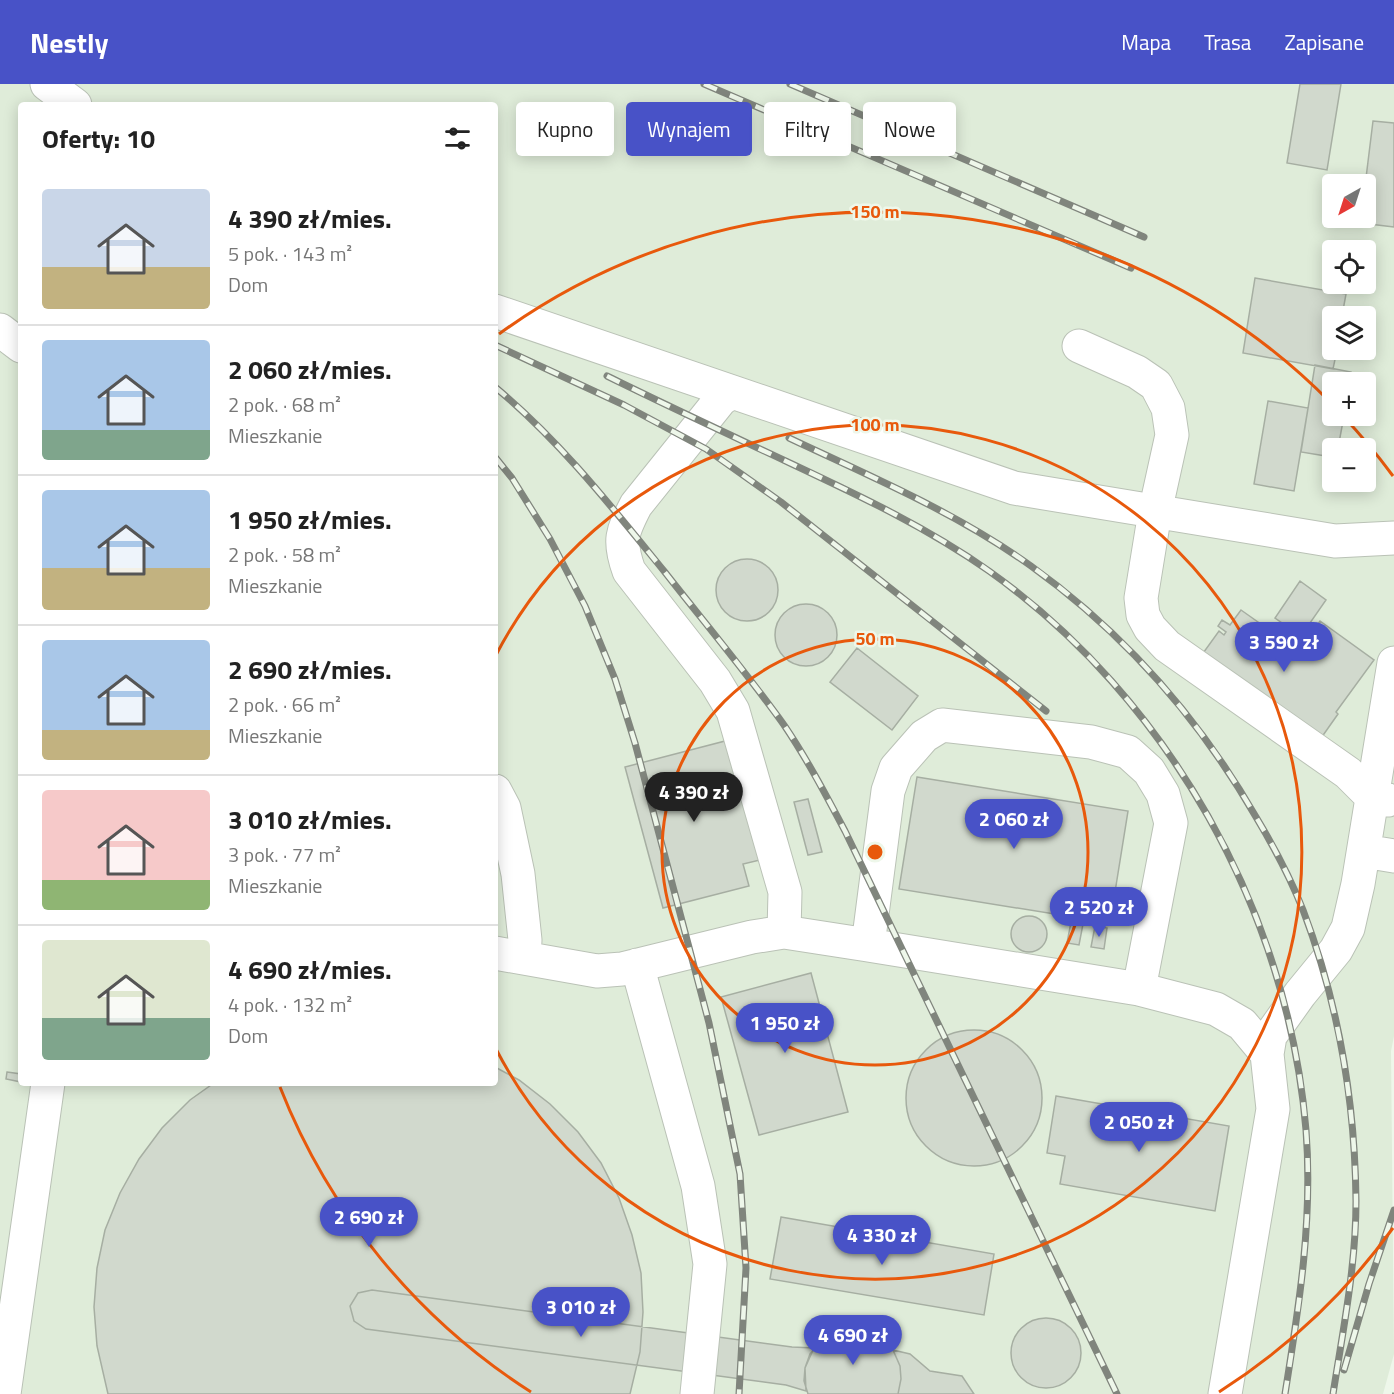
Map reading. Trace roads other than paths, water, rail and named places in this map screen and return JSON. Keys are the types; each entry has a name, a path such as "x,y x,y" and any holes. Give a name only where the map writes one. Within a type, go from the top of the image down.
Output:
{"lane":[{"path":"47,84 71,102"},
{"path":"498,312 1014,488 1335,541 1394,538"},
{"path":"0,330 18,344"},
{"path":"1079,346 1137,372 1156,385 1168,408 1172,435 1155,512 1141,598 1143,615 1150,628 1167,646 1383,799"},
{"path":"732,392 721,399 636,504 626,525 622,539 622,551 629,570 715,681 733,711 785,892 784,932"},
{"path":"1225,1394 1273,1109 1267,1054 1270,1036 1336,950 1348,928 1379,854 1394,663"},
{"path":"868,945 888,791 896,768 924,736 942,725 1091,742 1128,752 1149,771 1163,794 1171,823 1138,988"},
{"path":"498,797 504,808 518,874 525,940 509,956"},
{"path":"509,956 597,971 622,969 752,937 784,932 1138,988 1216,1009 1242,1024 1267,1054"},
{"path":"637,965 698,1186 710,1264 697,1394"},
{"path":"4,1394 48,1086"}],"railway":[{"path":"704,84 1131,268"},
{"path":"790,84 1144,237"},
{"path":"498,346 624,405 706,449 781,502 1046,711"},
{"path":"607,376 868,501 966,555 1053,623 1112,681 1163,746 1208,816 1245,890 1274,968 1295,1048 1306,1130 1308,1197 1300,1296 1285,1394"},
{"path":"498,390 541,429 604,498 740,666 801,751 845,831 1117,1394"},
{"path":"789,438 944,512 1003,547 1065,592 1128,649 1157,679 1210,745 1269,840 1298,898 1315,945 1335,1016 1348,1090 1355,1164 1354,1250 1333,1394"},
{"path":"498,461 512,478 550,539 585,606 615,679 635,743 709,1023 740,1174 746,1268 739,1394"},
{"path":"1344,1370 1394,1210"}]}
